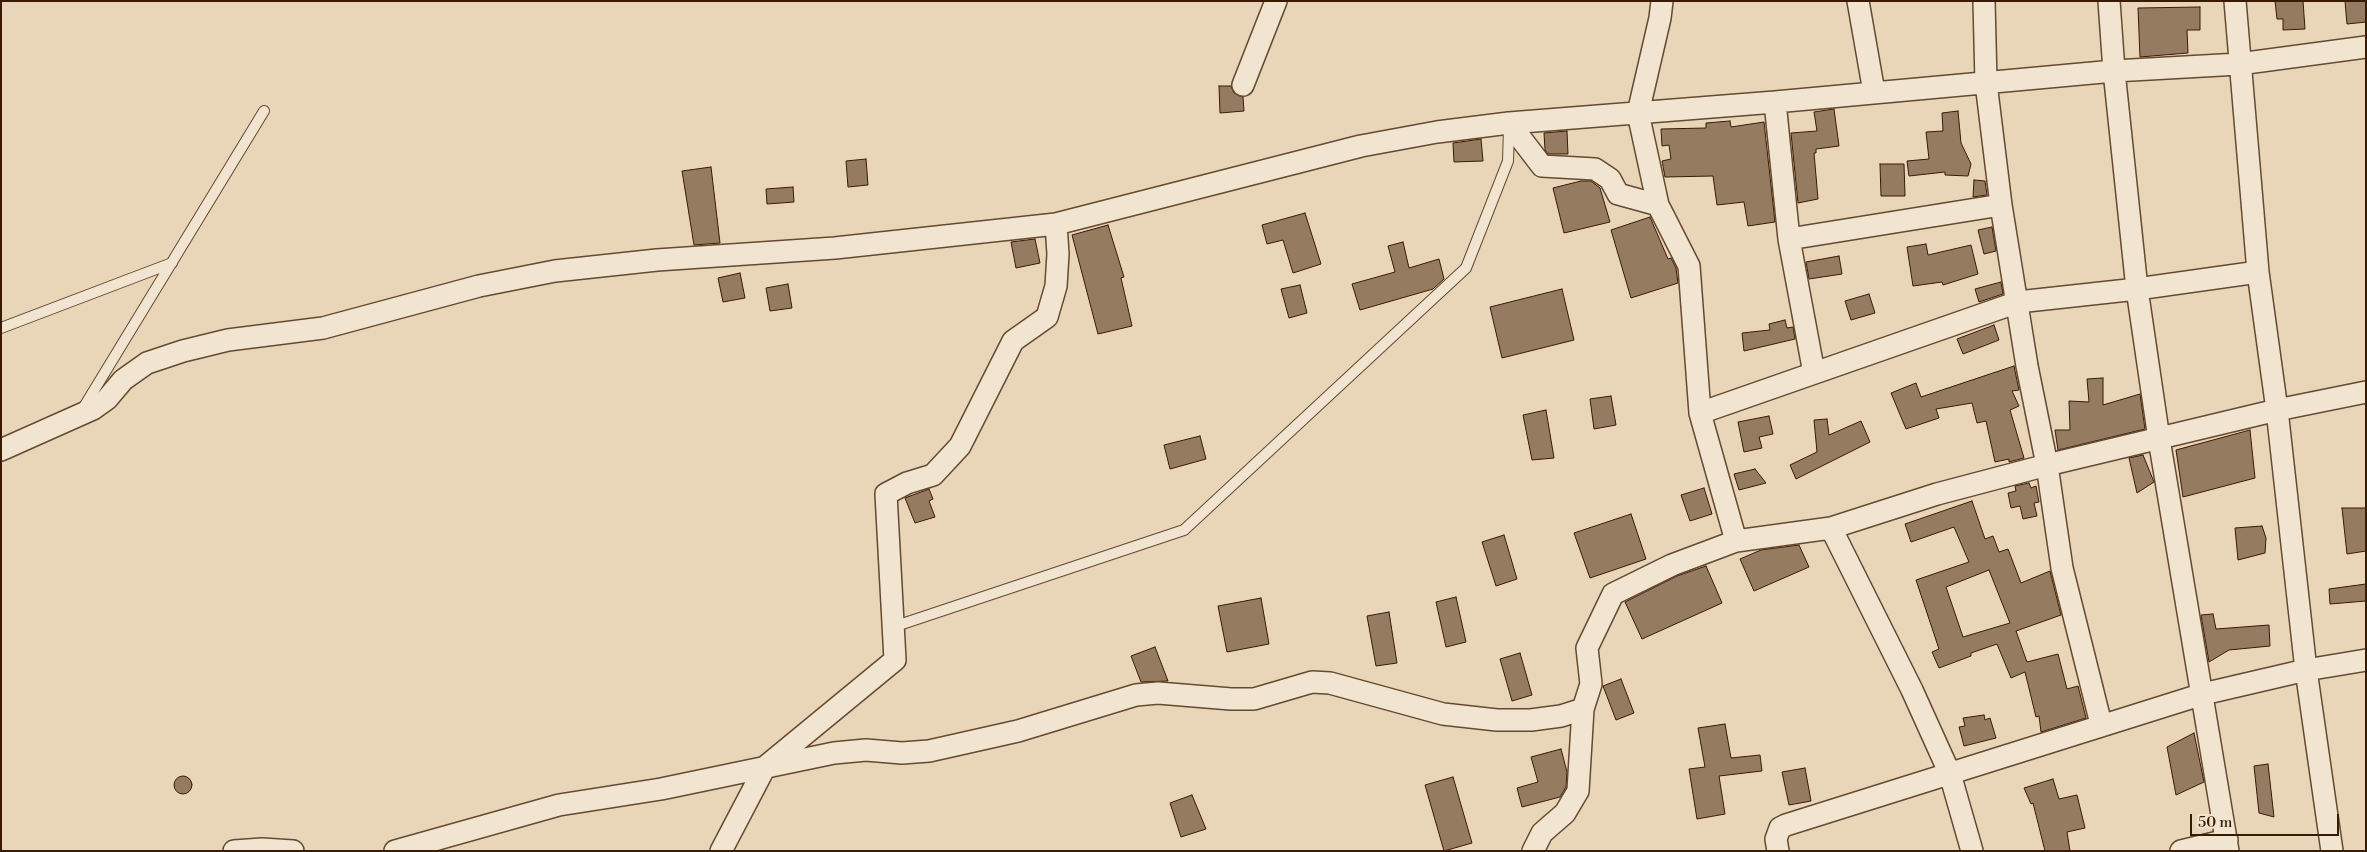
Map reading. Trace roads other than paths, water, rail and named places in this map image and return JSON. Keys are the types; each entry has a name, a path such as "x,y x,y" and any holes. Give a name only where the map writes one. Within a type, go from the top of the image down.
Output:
{"street":[{"path":"1243,85 1276,1"},
{"path":"1662,1 1660,18 1638,113 1658,205 1689,266 1700,413 1736,541"},
{"path":"1858,1 1874,92"},
{"path":"1984,1 1986,83 2001,205 2027,366 2047,465 2062,568 2101,724"},
{"path":"2109,1 2114,70 2137,289 2159,439 2228,845 2181,851"},
{"path":"2235,1 2258,272 2277,410 2306,670 2332,851"},
{"path":"1,450 78,417 107,399 123,380 148,363 183,351 228,340 323,328 479,286 554,271 657,260 835,248 1056,224 1362,146 1437,132 1509,123 1775,102 2114,70 2239,64 2366,47"},
{"path":"1775,102 1789,239 1814,373"},
{"path":"1509,123 1542,166 1595,169 1610,179 1618,194 1658,205"},
{"path":"1789,239 2001,205"},
{"path":"721,851 765,767 895,660 886,494 907,483 933,474 960,446 1014,341 1047,317 1056,286 1058,254 1056,224"},
{"path":"1700,413 2018,302 2137,289 2258,272"},
{"path":"1533,851 1542,833 1564,813 1578,791 1583,708 1591,684 1587,648 1613,594 1672,565 1736,541 1831,528 1937,494 2047,465 2277,410 2366,392"},
{"path":"1831,528 1912,690 1950,774 1972,851"},
{"path":"1778,851 1776,839 1780,828 1786,825 1950,774 2101,724 2202,694 2306,670 2366,660"},
{"path":"395,851 559,805 661,789 834,753 866,750 902,753 930,751 1018,731 1136,695 1158,693 1254,699 1312,682 1330,683 1443,714 1497,720 1531,720 1561,716 1583,708"},
{"path":"234,851 262,849 293,851"}],"lane":[{"path":"78,417 264,111"},
{"path":"893,627 1184,530 1466,268 1508,160 1509,123"},
{"path":"1,328 172,263"}]}
